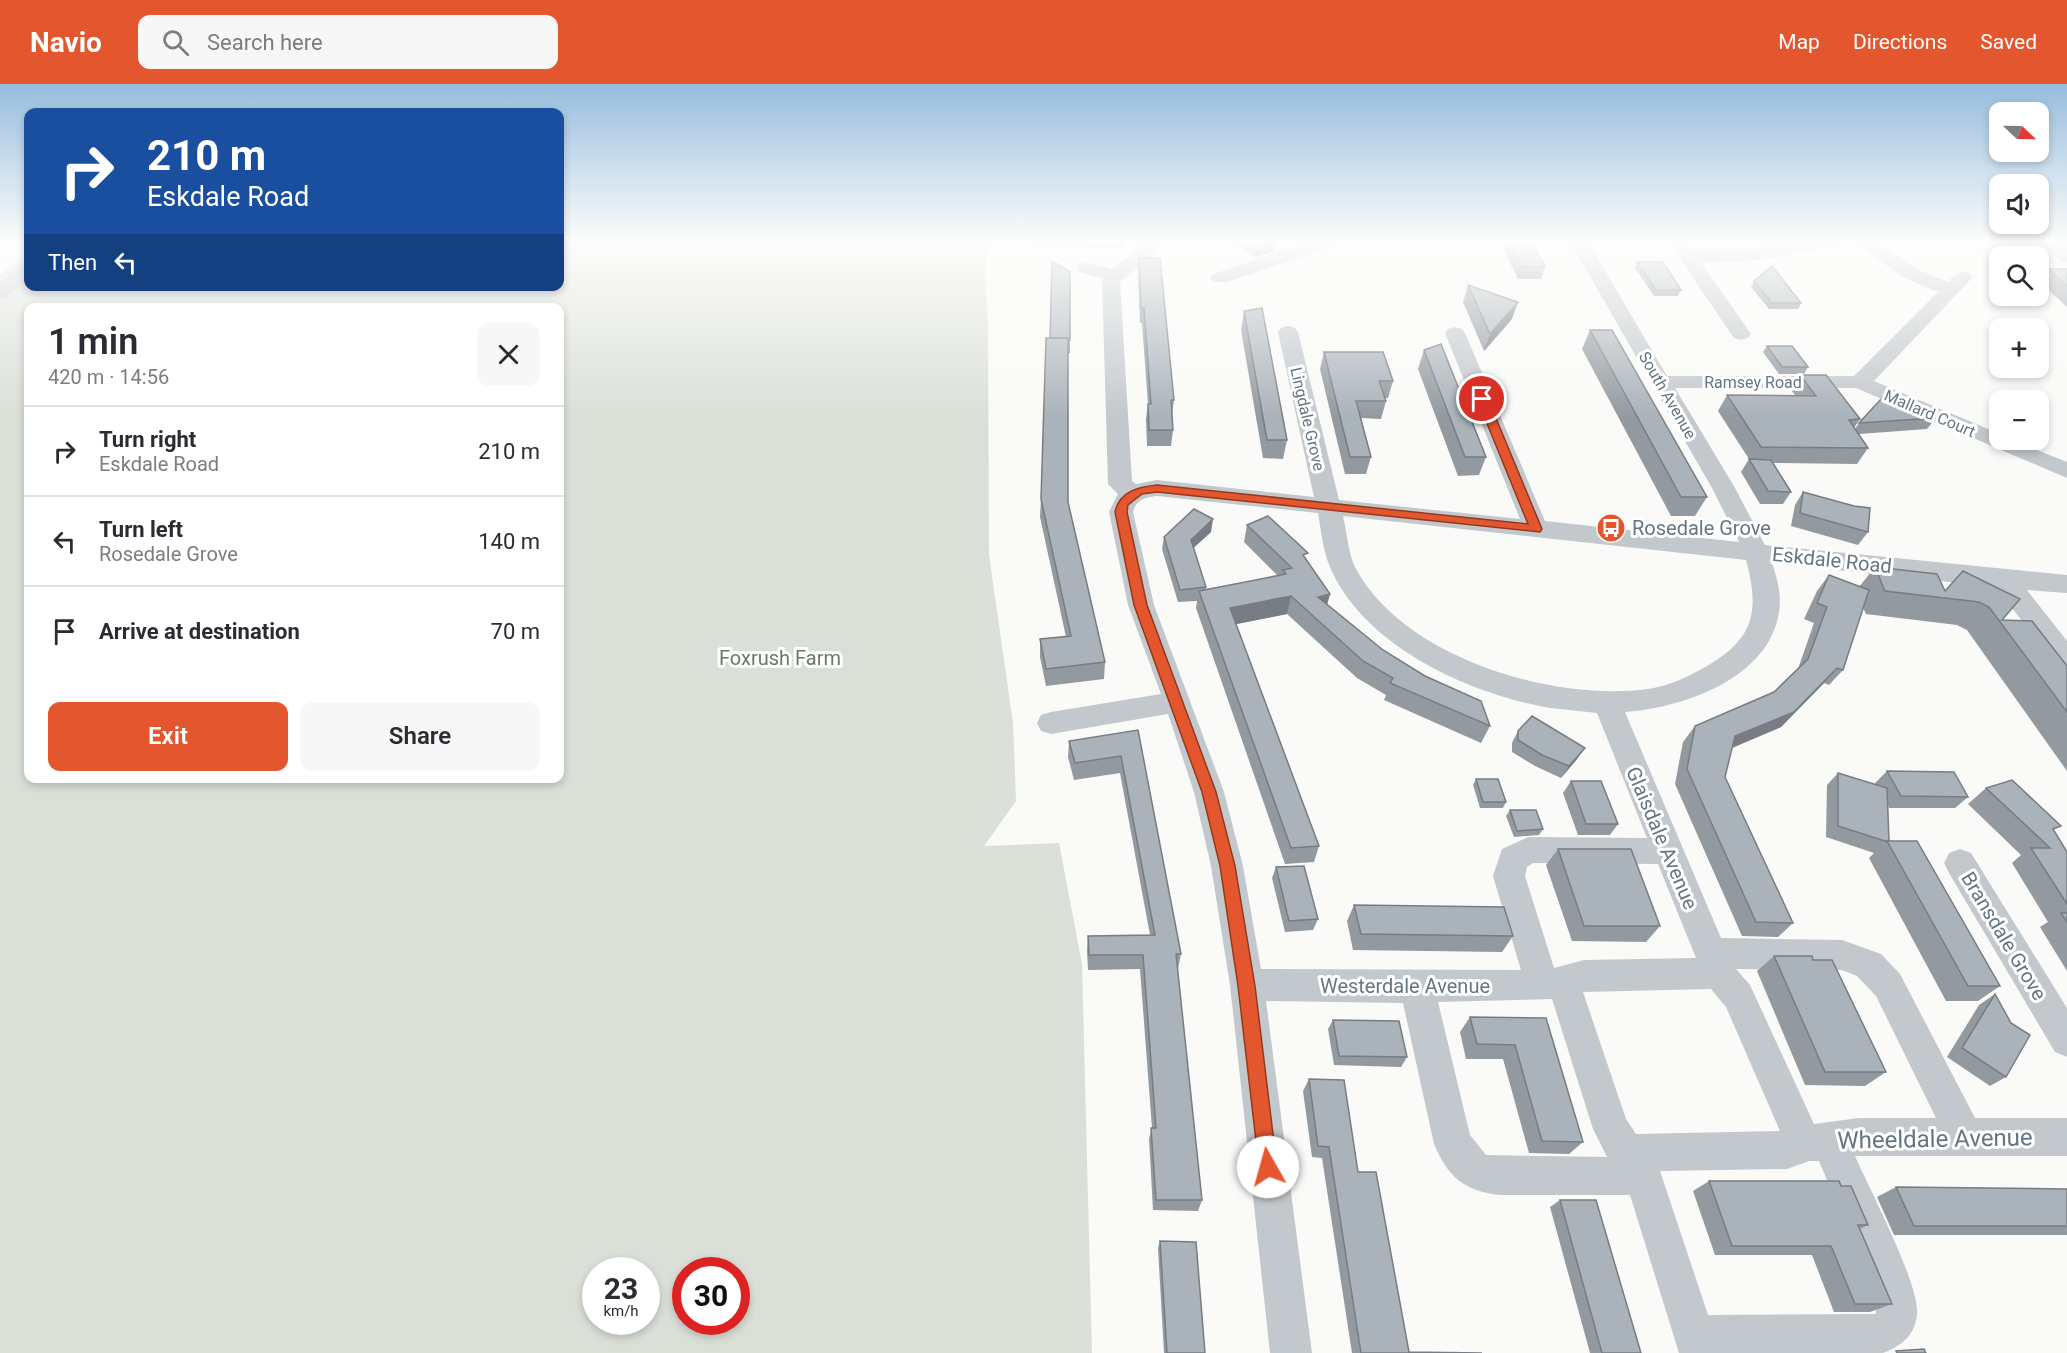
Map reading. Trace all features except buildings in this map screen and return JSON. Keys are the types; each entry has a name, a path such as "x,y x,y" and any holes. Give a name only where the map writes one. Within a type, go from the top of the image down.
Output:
{"street":[{"path":"1111,299 1120,484 1133,494 1122,505 1121,512 1141,605 1209,792 1227,866 1246,986 1291,1353"},
{"name":"South Avenue","path":"1607,703 1638,701 1693,687 1721,674 1747,652 1761,628 1767,606 1766,584 1747,531 1612,299"},
{"path":"1718,299 1741,334"},
{"path":"1860,382 1942,299"},
{"path":"1728,314 1756,315"},
{"name":"Lingdale Grove","path":"1288,332 1335,544 1357,593 1378,616 1404,637 1479,677 1521,691 1559,699 1607,703"},
{"path":"1455,333 1536,529"},
{"name":"Ramsey Road","path":"1660,382 1860,382"},
{"name":"Mallard Court","path":"1860,382 1877,392 2067,471"},
{"name":"Eskdale Road","path":"1133,494 1157,488 2067,584"},
{"path":"2004,579 2067,660"},
{"path":"1051,723 1178,702"},
{"name":"Glaisdale Avenue","path":"1607,703 1715,963 1738,996 1816,1142 1894,1291 1898,1308 1895,1322 1887,1332 1875,1335 1697,1345"},
{"path":"1667,850 1528,850 1512,859 1509,876 1611,1129 1635,1165 1697,1345"},
{"name":"Bransdale Grove","path":"1960,863 2067,1040"},
{"name":"Westerdale Avenue","path":"1246,986 1417,987 1553,984 1584,976 1715,963 1842,955 1869,965 1888,985 1965,1137"},
{"name":"Wheeldale Avenue","path":"1417,987 1453,1144 1471,1168 1482,1174 1500,1176 1635,1165 1787,1150 1816,1142 1858,1137 2067,1137"}],"green space":[{"name":"Foxrush Farm","path":"0,299 987,299 989,555 1013,723 1016,801 984,846 1059,843 1082,964 1092,1353 0,1353"}],"place":[{"name":"Rosedale Grove","path":"1611,528"}],"route":[{"path":"1268,1167 1246,986 1227,866 1209,792 1141,605 1121,512 1122,505 1126,499 1139,491 1157,488 1536,529 1482,399"}]}
